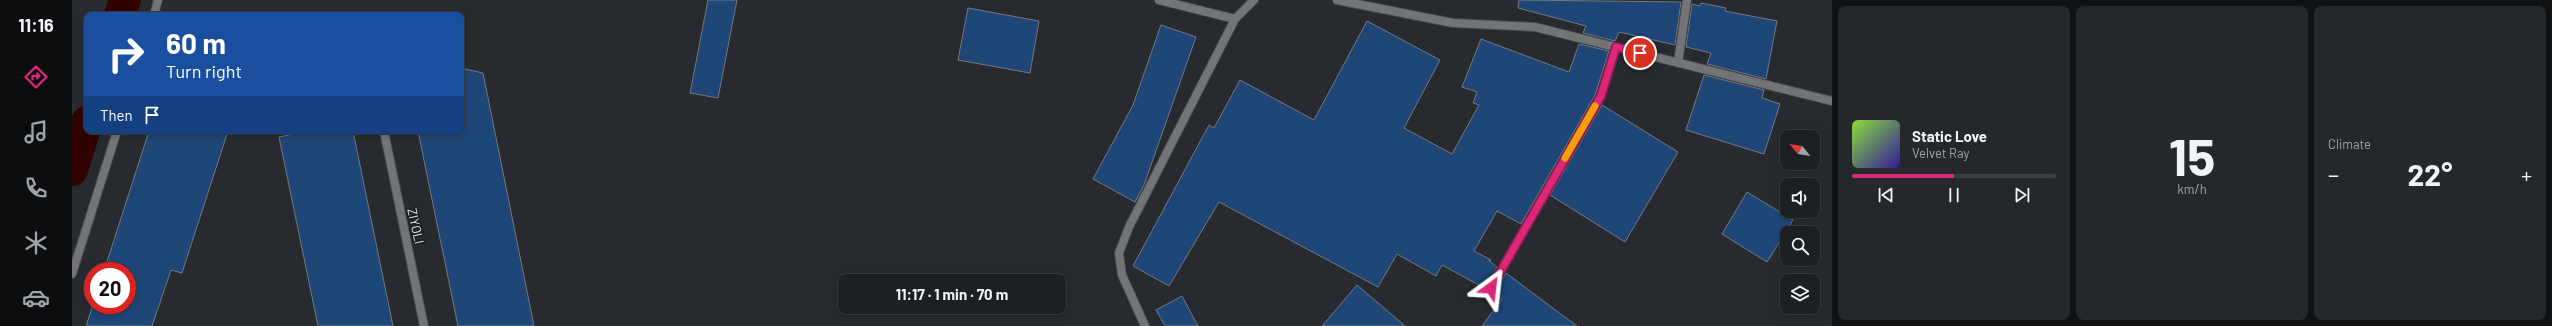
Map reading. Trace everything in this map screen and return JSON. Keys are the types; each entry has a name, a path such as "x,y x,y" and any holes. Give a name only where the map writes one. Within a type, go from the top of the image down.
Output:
{"street":[{"path":"155,12 158,0"},
{"path":"1158,0 1234,19"},
{"path":"1145,326 1122,275 1119,253 1129,227 1234,19 1254,0"},
{"path":"1337,0 1453,23 1535,27 1832,101"},
{"path":"1678,63 1687,0"},
{"path":"1491,288 1601,96 1616,47"},
{"path":"72,274 116,134"},
{"name":"ZIYOLI","path":"385,134 424,326"}],"building":[{"path":"708,0 737,0 718,98 690,93"},
{"path":"1519,0 1681,2 1675,45 1619,32 1615,41 1583,33 1586,26 1518,8"},
{"path":"1701,3 1726,8 1725,11 1777,21 1766,79 1707,64 1711,53 1686,47 1692,4 1700,6"},
{"path":"968,8 1039,21 1030,73 958,60"},
{"path":"1367,21 1440,60 1404,128 1452,154 1479,105 1473,103 1477,92 1462,87 1481,39 1569,72 1579,44 1609,51 1595,95 1521,224 1497,211 1474,251 1491,260 1489,261 1497,267 1486,289 1442,265 1436,276 1397,254 1378,287 1219,202 1169,286 1133,266 1209,125 1214,128 1240,80 1314,120"},
{"path":"1161,25 1196,37 1144,185 1135,202 1093,179 1133,105"},
{"path":"464,69 483,73 534,326 458,326 419,134 464,134"},
{"path":"1704,75 1764,90 1762,98 1780,104 1764,154 1686,130"},
{"path":"1602,105 1678,152 1625,242 1550,195"},
{"path":"148,134 227,134 182,273 171,270 152,326 86,326 90,314 136,314 136,262 107,262"},
{"path":"294,134 354,134 393,326 318,326 279,137"},
{"path":"1747,192 1780,212 1780,218 1790,218 1793,220 1789,226 1780,226 1780,241 1767,262 1722,234"},
{"path":"1506,273 1577,326 1482,326 1502,299 1493,293"},
{"path":"1357,285 1405,326 1322,326"},
{"path":"1182,296 1198,326 1165,326 1156,310"}],"waterway":[{"path":"121,12 125,0"},
{"path":"72,170 84,132"}],"slow traffic":[{"path":"1565,158 1595,106"}],"route":[{"path":"1491,288 1601,96 1616,47 1640,53"}]}
